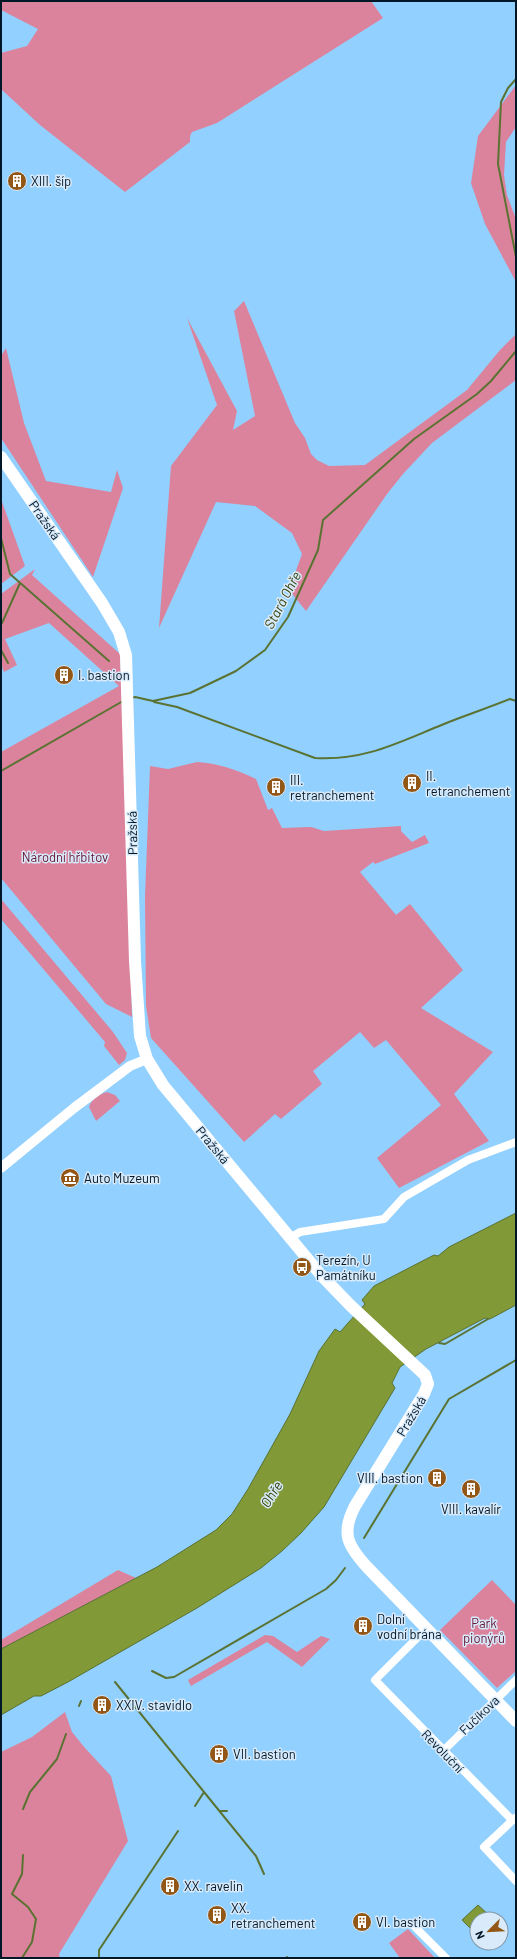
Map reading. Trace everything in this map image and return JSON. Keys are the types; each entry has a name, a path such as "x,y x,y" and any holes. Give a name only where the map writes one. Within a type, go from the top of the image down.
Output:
{"main road":[{"name":"Pražská","path":"1,457 112,619 119,632 126,655 129,714 135,961 140,1036 147,1059 163,1085 321,1275 351,1306 425,1375 428,1384 424,1394 355,1506 349,1520 347,1532 349,1543 360,1560 516,1721"}],"street":[{"path":"1,1168 74,1108 124,1071 147,1059"},
{"path":"290,1238 300,1232 384,1219 404,1197 468,1160 516,1142"},
{"name":"Revoluční","path":"426,1629 375,1680 443,1751 514,1819"},
{"name":"Fučíkova","path":"443,1751 516,1680"},
{"path":"514,1819 484,1847 516,1881"},
{"path":"414,1926 446,1958"}],"green space":[{"path":"1,1 371,1 383,18 217,123 192,132 190,142 125,192 40,125 1,89 1,53 27,46 38,29 1,10"},
{"path":"516,85 516,127 506,142 504,175 507,195 516,219 516,282 485,224 471,183 478,136"},
{"path":"244,301 295,423 305,438 311,454 317,460 329,466 365,465 467,390 500,350 516,334 516,380 432,443 403,474 387,494 306,611 289,590 302,554 292,533 255,506 216,502 159,628 171,466 217,405 187,318 237,411 233,430 255,416 234,311"},
{"path":"6,348 24,423 46,481 111,492 117,470 123,488 93,577 1,438 1,356"},
{"path":"1,499 25,566 1,584"},
{"name":"Národní hřbitov","path":"35,569 32,575 120,654 126,787 132,1017 106,1004 1,878 1,752 119,686 49,623 5,639 17,665 4,672 1,665 1,594"},
{"path":"197,762 227,768 256,779 268,810 272,808 282,828 311,827 324,831 401,826 401,831 412,842 425,835 429,843 375,864 373,862 360,872 396,915 410,904 463,970 421,1008 493,1052 454,1094 489,1141 399,1188 377,1158 441,1105 386,1040 374,1048 360,1032 313,1071 322,1084 281,1119 275,1114 244,1142 151,1038 146,1006 145,897 150,766 168,769"},
{"path":"1,899 113,1032 127,1053 125,1060 119,1065 104,1046 105,1042 1,919"},
{"path":"107,1092 115,1095 120,1101 96,1121 89,1107 96,1098"},
{"path":"118,1570 136,1578 1,1649 1,1640"},
{"name":"Park pionýrů","path":"492,1580 516,1605 516,1671 497,1688 440,1630"},
{"path":"265,1635 273,1636 297,1652 321,1636 330,1639 302,1667 267,1642 191,1686 188,1680"},
{"path":"65,1712 72,1732 111,1776 128,1841 59,1954 60,1958 1,1958 1,1752 32,1737"},
{"path":"408,1929 435,1958 400,1958 389,1943"}],"water":[{"name":"Ohře","path":"516,1213 516,1305 490,1319 485,1318 426,1349 400,1367 392,1383 395,1388 324,1507 301,1533 261,1568 197,1608 68,1682 41,1696 34,1696 1,1715 1,1649 157,1567 216,1530 232,1514 248,1489 290,1414 319,1351 335,1329 340,1332 365,1304 362,1300 374,1286 434,1255 438,1256 449,1247"},
{"path":"478,1905 484,1911 472,1911"},
{"path":"469,1913 469,1927 462,1920"}],"waterway":[{"name":"Stará Ohře","path":"516,79 508,88 501,102 498,164 516,257"},
{"name":"Stará Ohře","path":"131,698 135,697 153,701 190,693 236,671 265,650 288,617 318,550 323,520 414,439 477,394 491,381 516,351"},
{"path":"1,538 10,574 109,661"},
{"path":"2,623 20,583"},
{"path":"1,650 8,663"},
{"path":"154,702 177,707 315,758 333,758 381,749 510,699 516,701"},
{"name":"Stará Ohře","path":"1,771 123,701"},
{"path":"439,1343 445,1344 488,1319"},
{"path":"364,1538 449,1399 516,1360"},
{"path":"152,1671 166,1678 174,1677 326,1589 336,1580 345,1568"},
{"path":"115,1682 204,1792 195,1806"},
{"path":"79,1706 81,1701"},
{"path":"23,1809 30,1792 57,1759 66,1734"},
{"path":"204,1792 256,1856 264,1874"},
{"path":"220,1811 227,1811"},
{"path":"99,1958 99,1950 178,1831"},
{"path":"22,1958 32,1942 36,1919 28,1907 12,1894 22,1874 23,1855"}],"place":[{"name":"XIII. šíp","path":"17,181"},
{"name":"I. bastion","path":"64,675"},
{"name":"II. retranchement","path":"412,783"},
{"name":"III. retranchement","path":"276,787"},
{"name":"Auto Muzeum","path":"70,1178"},
{"name":"Terezín, U Památníku","path":"302,1267"},
{"name":"VIII. bastion","path":"437,1478"},
{"name":"VIII. kavalír","path":"471,1489"},
{"name":"Dolní vodní brána","path":"363,1626"},
{"name":"XXIV. stavidlo","path":"102,1705"},
{"name":"VII. bastion","path":"219,1754"},
{"name":"XX. ravelin","path":"170,1886"},
{"name":"XX. retranchement","path":"217,1915"},
{"name":"VI. bastion","path":"362,1922"}]}
